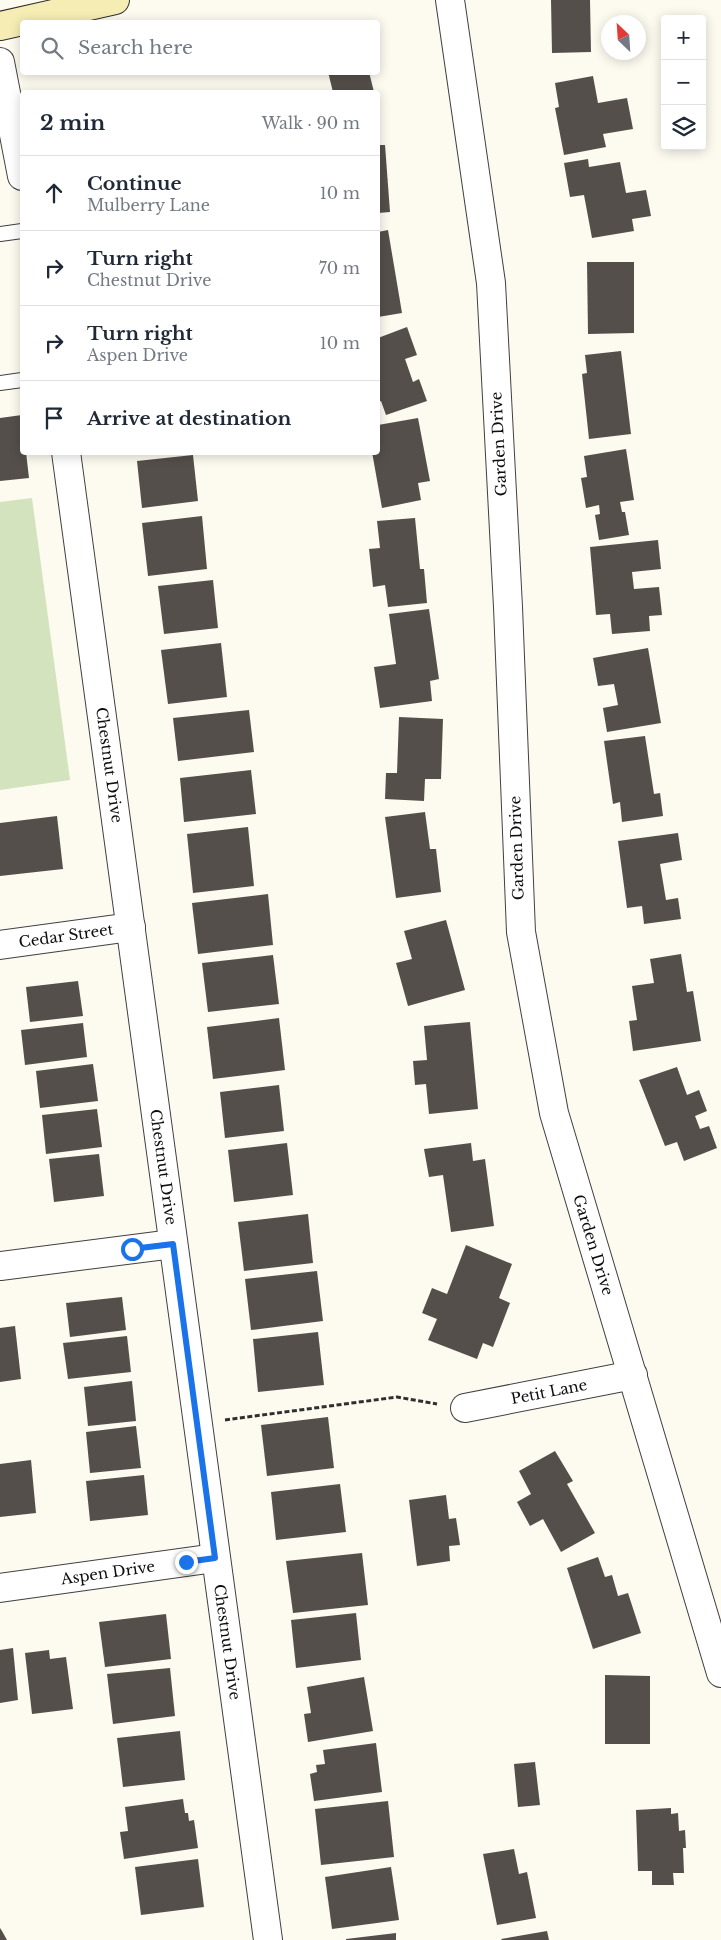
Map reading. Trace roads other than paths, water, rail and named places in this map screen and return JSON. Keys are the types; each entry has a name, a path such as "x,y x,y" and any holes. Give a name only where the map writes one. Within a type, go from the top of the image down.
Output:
{"main road":[{"path":"27,20 115,0"},
{"path":"0,26 20,21"}],"street":[{"name":"Garden Drive","path":"450,0 490,283 508,607 521,932 554,1113 721,1673"},
{"path":"0,62 20,166"},
{"name":"Chestnut Drive","path":"66,455 268,1940"},
{"name":"Cedar Street","path":"0,945 131,927"},
{"path":"0,1266 173,1244"},
{"name":"Petit Lane","path":"465,1408 633,1375"},
{"name":"Aspen Drive","path":"0,1588 215,1558"}],"lane":[{"path":"0,234 20,231"},
{"path":"0,383 20,380"}]}
